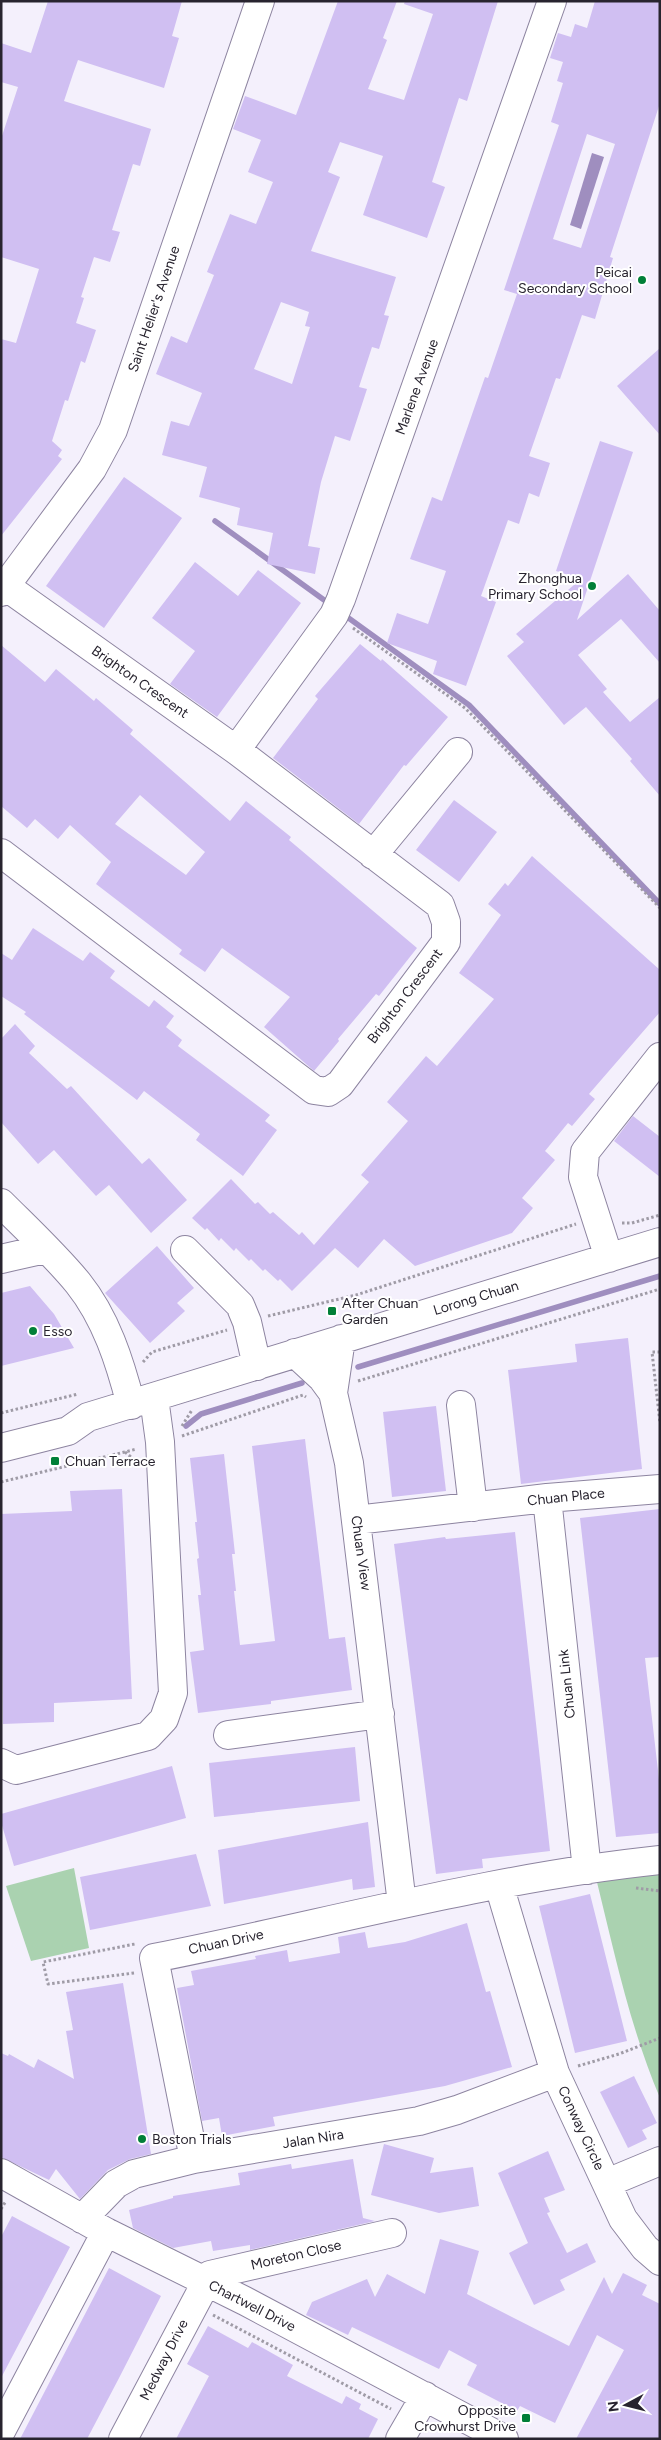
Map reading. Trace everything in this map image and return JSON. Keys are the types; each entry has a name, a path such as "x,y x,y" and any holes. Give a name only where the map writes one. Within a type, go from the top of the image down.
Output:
{"street":[{"name":"Saint Helier's Avenue","path":"3,587 92,468 113,430 260,1"},
{"name":"Marlene Avenue","path":"236,750 334,613 552,1"},
{"name":"Brighton Crescent","path":"1,853 314,1090 328,1092 340,1084 446,942 446,922 440,905 236,750 3,587"},
{"path":"373,855 458,752"},
{"path":"609,1258 583,1177 585,1152 660,1057"},
{"path":"1,1203 78,1284 102,1321 114,1348 143,1401 160,1442 173,1693 164,1719 148,1736 16,1770 1,1762"},
{"name":"Lorong Chuan","path":"1,1448 68,1432 88,1417 660,1242"},
{"path":"1,1259 45,1249"},
{"path":"185,1250 240,1305 247,1322 257,1366"},
{"name":"Chuan View","path":"332,1392 341,1339"},
{"name":"Chuan View","path":"295,1353 322,1378 332,1392 350,1463 402,1904"},
{"path":"461,1405 473,1507"},
{"name":"Lorong Chuan","path":"1,1430 64,1415 88,1417"},
{"name":"Chuan Place","path":"356,1520 547,1498 660,1489"},
{"name":"Chuan Link","path":"547,1498 586,1870"},
{"path":"228,1735 380,1714"},
{"name":"Chuan Drive","path":"157,1970 154,1958 499,1885 660,1860"},
{"path":"499,1885 556,2074"},
{"path":"157,1970 194,2159"},
{"name":"Jalan Nira","path":"1,2431 94,2226 116,2184 134,2174 194,2159 419,2121 457,2110 556,2074"},
{"name":"Conway Circle","path":"556,2074 623,2219 645,2248 660,2261"},
{"name":"Conway Circle","path":"607,2183 660,2161"},
{"name":"Chartwell Drive","path":"3,2178 425,2396 504,2439"},
{"name":"Moreton Close","path":"204,2282 210,2275 392,2233"},
{"name":"Medway Drive","path":"124,2439 204,2282"},
{"path":"400,2439 425,2396"}],"path":[{"path":"334,613 465,708 660,908"},
{"path":"247,1322 356,1295 577,1224 632,1223 660,1215"},
{"path":"173,1439 303,1395 332,1392 660,1289"},
{"path":"660,1352 652,1352 660,1423"},
{"path":"125,1452 138,1463"},
{"path":"46,1974 48,1984 157,1970"},
{"path":"556,2074 619,2054 660,2038"}],"green space":[{"path":"660,1862 660,2098 639,2042 594,1870"},
{"path":"74,1868 89,1948 31,1961 6,1886"}],"shaded area":[{"path":"592,153 604,157 581,229 570,225"}],"building":[{"path":"48,1 182,1 172,36 179,38 164,88 78,60 73,74 64,101 151,129 140,166 133,164 112,230 120,232 110,262 94,257 81,297 84,298 76,323 96,330 85,363 81,361 68,401 65,400 52,441 62,450 58,456 62,459 1,536 1,339 16,343 39,269 1,257 1,139 18,87 1,82 1,43 31,53"},
{"path":"338,1 397,1 383,38 387,40 368,89 404,100 433,14 404,4 405,1 498,1 467,101 459,98 432,182 445,187 427,238 363,215 383,156 340,142 328,172 340,177 311,251 396,277 384,315 389,316 379,349 372,347 359,387 367,389 350,441 335,436 321,482 308,546 320,548 315,574 267,564 273,533 237,525 240,508 199,497 207,467 162,455 171,421 189,426 202,393 156,374 171,336 187,343 214,275 207,272 230,214 256,224 273,182 248,172 261,140 233,129 245,96 296,115","holes":["281,302 309,312 305,326 310,327 292,384 254,369"]},
{"path":"595,1 660,1 660,103 610,257 613,258 595,319 582,315 560,379 556,378 529,456 550,463 539,497 529,493 519,524 508,520 481,596 496,602 466,686 433,674 437,661 387,643 397,613 428,624 446,571 410,559 432,497 442,501 485,377 488,378 517,294 504,290 559,125 551,122 563,83 557,81 563,62 550,58 558,33 571,37 575,24 587,28","holes":["587,134 615,144 581,248 553,239"]},
{"path":"660,348 660,435 617,386"},
{"path":"600,441 633,452 577,620 628,574 660,611 660,663 621,619 578,655 607,689 603,692 630,722 660,697 660,796 630,761 632,759 586,707 564,725 507,656 524,642 516,634 581,579 556,571"},
{"path":"124,477 182,518 104,628 46,586"},
{"path":"195,562 238,596 258,570 301,603 217,717 170,684 195,651 152,618"},
{"path":"360,644 381,661 382,659 448,717 406,766 404,765 359,824 273,758 318,699 315,696"},
{"path":"1,645 45,682 56,669 94,701 96,698 133,730 130,734 230,821 246,801 291,837 289,840 417,948 379,996 376,994 338,1039 339,1041 314,1071 264,1027 290,997 222,948 205,972 179,954 182,950 96,884 111,862 70,825 58,839 35,819 27,828 1,806","holes":["140,795 205,852 186,875 115,824"]},
{"path":"454,800 497,832 459,882 416,850"},
{"path":"532,856 660,970 660,1012 589,1094 595,1099 572,1126 568,1123 545,1151 555,1160 522,1198 533,1208 512,1233 415,1266 384,1239 358,1268 335,1248 292,1291 280,1279 278,1281 265,1269 263,1271 251,1259 249,1261 236,1248 234,1251 221,1238 219,1241 207,1228 205,1230 192,1218 231,1179 255,1204 258,1202 270,1214 273,1212 299,1235 302,1232 314,1245 369,1182 361,1175 408,1121 387,1102 426,1056 437,1066 494,999 459,973 501,915 488,904 505,883 508,886"},
{"path":"33,928 83,961 90,952 115,971 110,978 149,1007 154,1000 174,1016 166,1027 182,1040 178,1046 270,1115 265,1121 277,1130 243,1176 196,1140 200,1134 144,1091 137,1100 24,1014 26,1012 1,996 1,953 12,960"},
{"path":"15,1024 35,1046 29,1053 67,1089 71,1086 142,1164 149,1158 187,1200 151,1233 109,1185 96,1196 54,1150 38,1164 1,1122 1,1039"},
{"path":"633,1116 660,1137 660,1177 614,1141"},
{"path":"157,1246 194,1288 177,1303 185,1311 150,1343 105,1293"},
{"name":"Esso","path":"30,1286 54,1314 74,1348 1,1366 1,1293"},
{"path":"628,1338 642,1469 521,1484 508,1370 577,1362 575,1344"},
{"path":"436,1406 446,1491 392,1497 383,1412"},
{"path":"305,1439 329,1639 345,1637 352,1690 271,1701 271,1704 198,1713 190,1652 204,1650 198,1595 201,1595 197,1559 199,1558 195,1522 197,1522 190,1458 224,1454 235,1554 232,1554 236,1591 234,1591 240,1645 275,1641 252,1446"},
{"path":"122,1489 132,1699 54,1703 54,1722 3,1724 1,1514 72,1511 70,1491"},
{"path":"660,1509 660,1657 645,1658 660,1788 660,1833 616,1837 580,1518"},
{"path":"515,1532 550,1851 482,1859 483,1868 436,1874 394,1544 445,1537 446,1539"},
{"path":"355,1747 360,1801 214,1817 209,1763"},
{"path":"172,1766 186,1818 14,1866 1,1822 1,1814"},
{"path":"368,1822 375,1887 353,1890 352,1879 224,1904 218,1850"},
{"path":"196,1854 211,1906 90,1930 80,1877"},
{"path":"590,1894 627,2041 575,2053 539,1906"},
{"path":"467,1923 486,1992 490,1991 512,2067 445,2086 273,2117 275,2126 222,2136 219,2118 202,2121 177,1988 194,1985 191,1971 256,1959 255,1956 287,1950 289,1962 340,1953 338,1937 365,1932 368,1948 405,1942"},
{"path":"123,1983 151,2154 130,2159 108,2170 80,2199 56,2169 49,2180 1,2157 1,2053 8,2056 9,2054 34,2068 38,2059 74,2079 66,2031 73,2030 66,1992"},
{"path":"634,2076 657,2123 642,2130 647,2139 628,2148 600,2092"},
{"path":"384,2144 434,2158 430,2173 473,2167 479,2206 439,2213 371,2195"},
{"path":"548,2151 565,2190 544,2198 550,2212 547,2213 567,2253 587,2243 596,2262 560,2280 565,2290 534,2305 509,2253 528,2243 498,2173"},
{"path":"353,2159 363,2218 375,2221 250,2250 250,2245 213,2251 211,2241 173,2248 133,2228 129,2210 173,2198 173,2196 240,2185 238,2173 291,2164 292,2169"},
{"path":"12,2216 70,2247 1,2378 1,2237"},
{"path":"440,2239 479,2251 467,2294 569,2346 604,2277 612,2294 623,2273 647,2285 642,2295 660,2304 660,2439 576,2439 624,2350 597,2335 555,2423 520,2406 517,2411 467,2385 477,2365 449,2350 439,2369 352,2327 348,2335 306,2315 312,2302 367,2279 375,2297 387,2274 425,2294"},
{"path":"109,2268 161,2296 118,2380 87,2439 20,2439"},
{"path":"208,2326 248,2348 252,2342 293,2365 287,2376 342,2404 346,2396 361,2404 359,2409 378,2419 368,2439 176,2439 209,2376 187,2364"}],"waterway":[{"path":"215,521 331,605"},
{"path":"343,614 469,705 660,904"},
{"path":"358,1367 660,1276"},
{"path":"186,1426 201,1414 302,1383"}],"place":[{"name":"Peicai Secondary School","path":"642,280"},
{"name":"Zhonghua Primary School","path":"592,586"},
{"name":"After Chuan Garden","path":"332,1311"},
{"name":"Esso","path":"33,1331"},
{"name":"Chuan Terrace","path":"55,1461"},
{"name":"Boston Trials","path":"142,2139"},
{"name":"Opposite Crowhurst Drive","path":"526,2418"}]}
